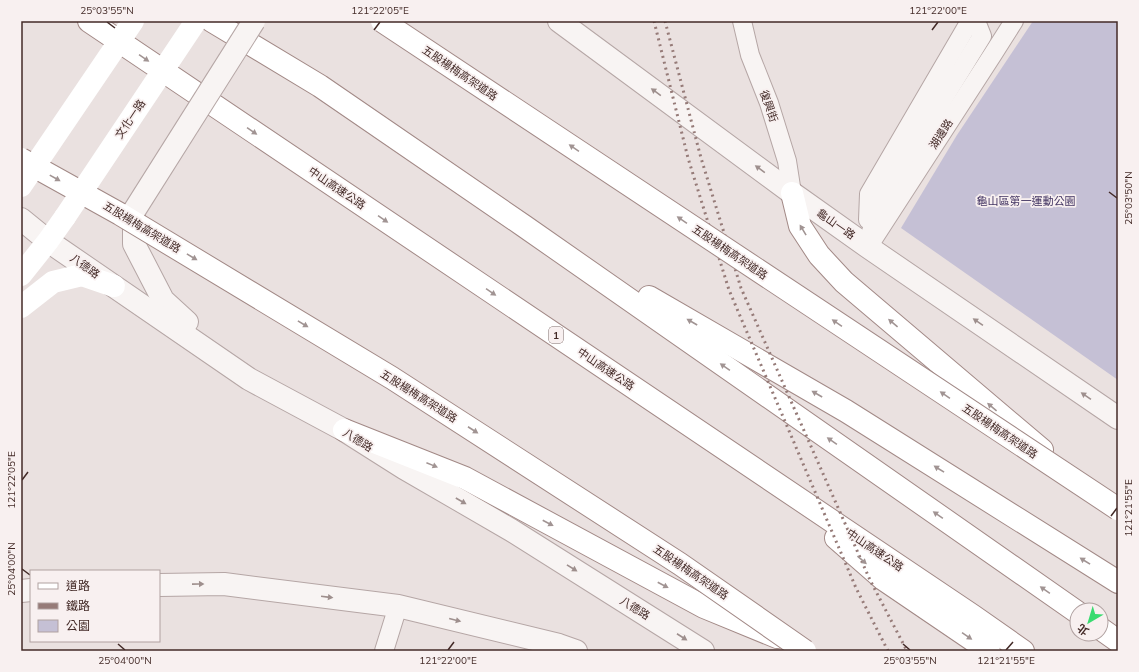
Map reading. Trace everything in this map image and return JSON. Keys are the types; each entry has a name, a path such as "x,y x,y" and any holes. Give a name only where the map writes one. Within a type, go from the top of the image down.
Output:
{"main road":[{"name":"中山高速公路","path":"89,21 1023,651"},
{"path":"21,186 134,21"},
{"name":"文化一路","path":"21,276 65,217 196,21"},
{"path":"212,21 320,86 524,226 1069,606"},
{"name":"五股楊梅高架道路","path":"382,21 1118,509"},
{"name":"五股楊梅高架道路","path":"21,159 120,214 392,378 680,564 805,651"},
{"path":"792,192 800,226 820,255 844,282 1118,514"},
{"path":"524,226 846,411 1118,582"},
{"path":"21,307 53,282 82,275 114,286"},
{"path":"344,430 465,478 704,607 811,651"},
{"path":"769,479 883,579 989,651"},
{"path":"1109,635 1118,641"}],"street":[{"path":"249,379 162,300 134,244 134,211 254,21"},
{"name":"龜山一路","path":"559,21 868,247 1118,418"},
{"name":"復興街","path":"742,21 750,55 769,103 785,155 792,192"},
{"path":"868,247 869,194 970,21"},
{"path":"868,247 879,203 982,36 976,21"},
{"name":"湖邊路","path":"868,247 1014,21"},
{"name":"八德路","path":"21,219 48,241 249,379 344,430 404,468 511,530 703,651"},
{"path":"160,585 224,584 398,606 564,649"},
{"path":"384,651 398,606"}],"green space":[{"name":"龜山區第一運動公園","path":"1033,21 1118,21 1118,380 901,228 957,135"}],"railway":[{"path":"654,21 688,158 729,290 856,588 888,651"},
{"path":"665,21 701,158 741,288 870,580 907,651"}]}
